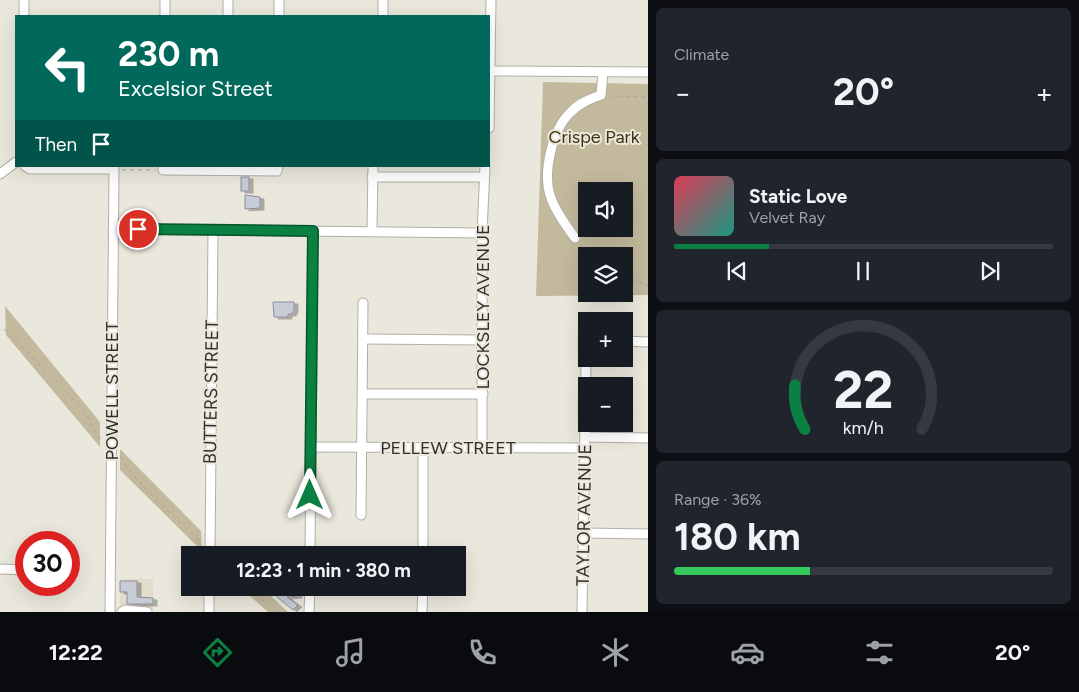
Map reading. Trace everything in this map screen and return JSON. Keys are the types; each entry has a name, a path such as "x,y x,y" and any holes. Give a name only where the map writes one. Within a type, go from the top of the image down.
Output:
{"street":[{"path":"24,0 24,15"},
{"path":"165,0 165,15"},
{"path":"228,0 228,15"},
{"path":"279,15 280,0"},
{"path":"383,0 383,15"},
{"path":"492,0 490,71 648,72"},
{"path":"575,238 557,213 550,197 547,179 550,158 554,139 570,112 584,102 601,95 603,72"},
{"path":"0,174 15,163"},
{"path":"27,167 30,169 114,169"},
{"path":"372,231 372,177 374,167"},
{"name":"LOCKSLEY AVENUE","path":"482,448 482,233 485,167"},
{"path":"163,168 278,169"},
{"name":"POWELL STREET","path":"110,612 114,169"},
{"path":"372,177 484,177"},
{"path":"113,228 482,233"},
{"name":"BUTTERS STREET","path":"210,546 213,230"},
{"path":"310,546 313,231"},
{"path":"361,515 363,303"},
{"path":"363,339 483,340"},
{"path":"633,341 648,342"},
{"name":"TAYLOR AVENUE","path":"582,612 586,367"},
{"path":"363,394 483,394"},
{"path":"585,437 648,438"},
{"name":"PELLEW STREET","path":"311,447 584,448"},
{"path":"423,448 423,546"},
{"path":"584,533 648,534"},
{"path":"0,569 15,570"},
{"path":"209,596 209,612"},
{"path":"309,612 310,596"},
{"path":"422,596 422,612"},
{"path":"122,612 147,612"}],"path":[{"path":"601,95 648,97"},
{"path":"114,169 163,168"},
{"path":"575,238 583,247"},
{"path":"633,280 648,285"},
{"path":"4,329 76,402 90,420 92,428 100,439 107,442 115,455 120,456 137,480 202,544"},
{"path":"258,596 275,612"}],"shaded area":[{"path":"120,579 153,579 153,612 120,612"}],"green space":[{"name":"Crispe Park","path":"543,82 648,84 648,295 633,295 633,247 578,247 578,296 536,296"},
{"path":"5,306 100,422 100,447 6,335"},
{"path":"120,449 201,531 202,546 197,546 120,470"},
{"path":"250,596 271,596 288,612 268,612"}],"building":[{"path":"241,177 249,177 249,191 241,191"},
{"path":"245,195 260,197 260,208 245,209"},
{"path":"273,302 294,302 292,314 288,314 288,317 274,317"},
{"path":"120,581 137,581 137,597 153,598 153,604 127,604 127,592 120,592"},
{"path":"298,596 287,597 298,605 293,610 277,597"}],"route":[{"path":"138,229 313,231 310,495"}]}
